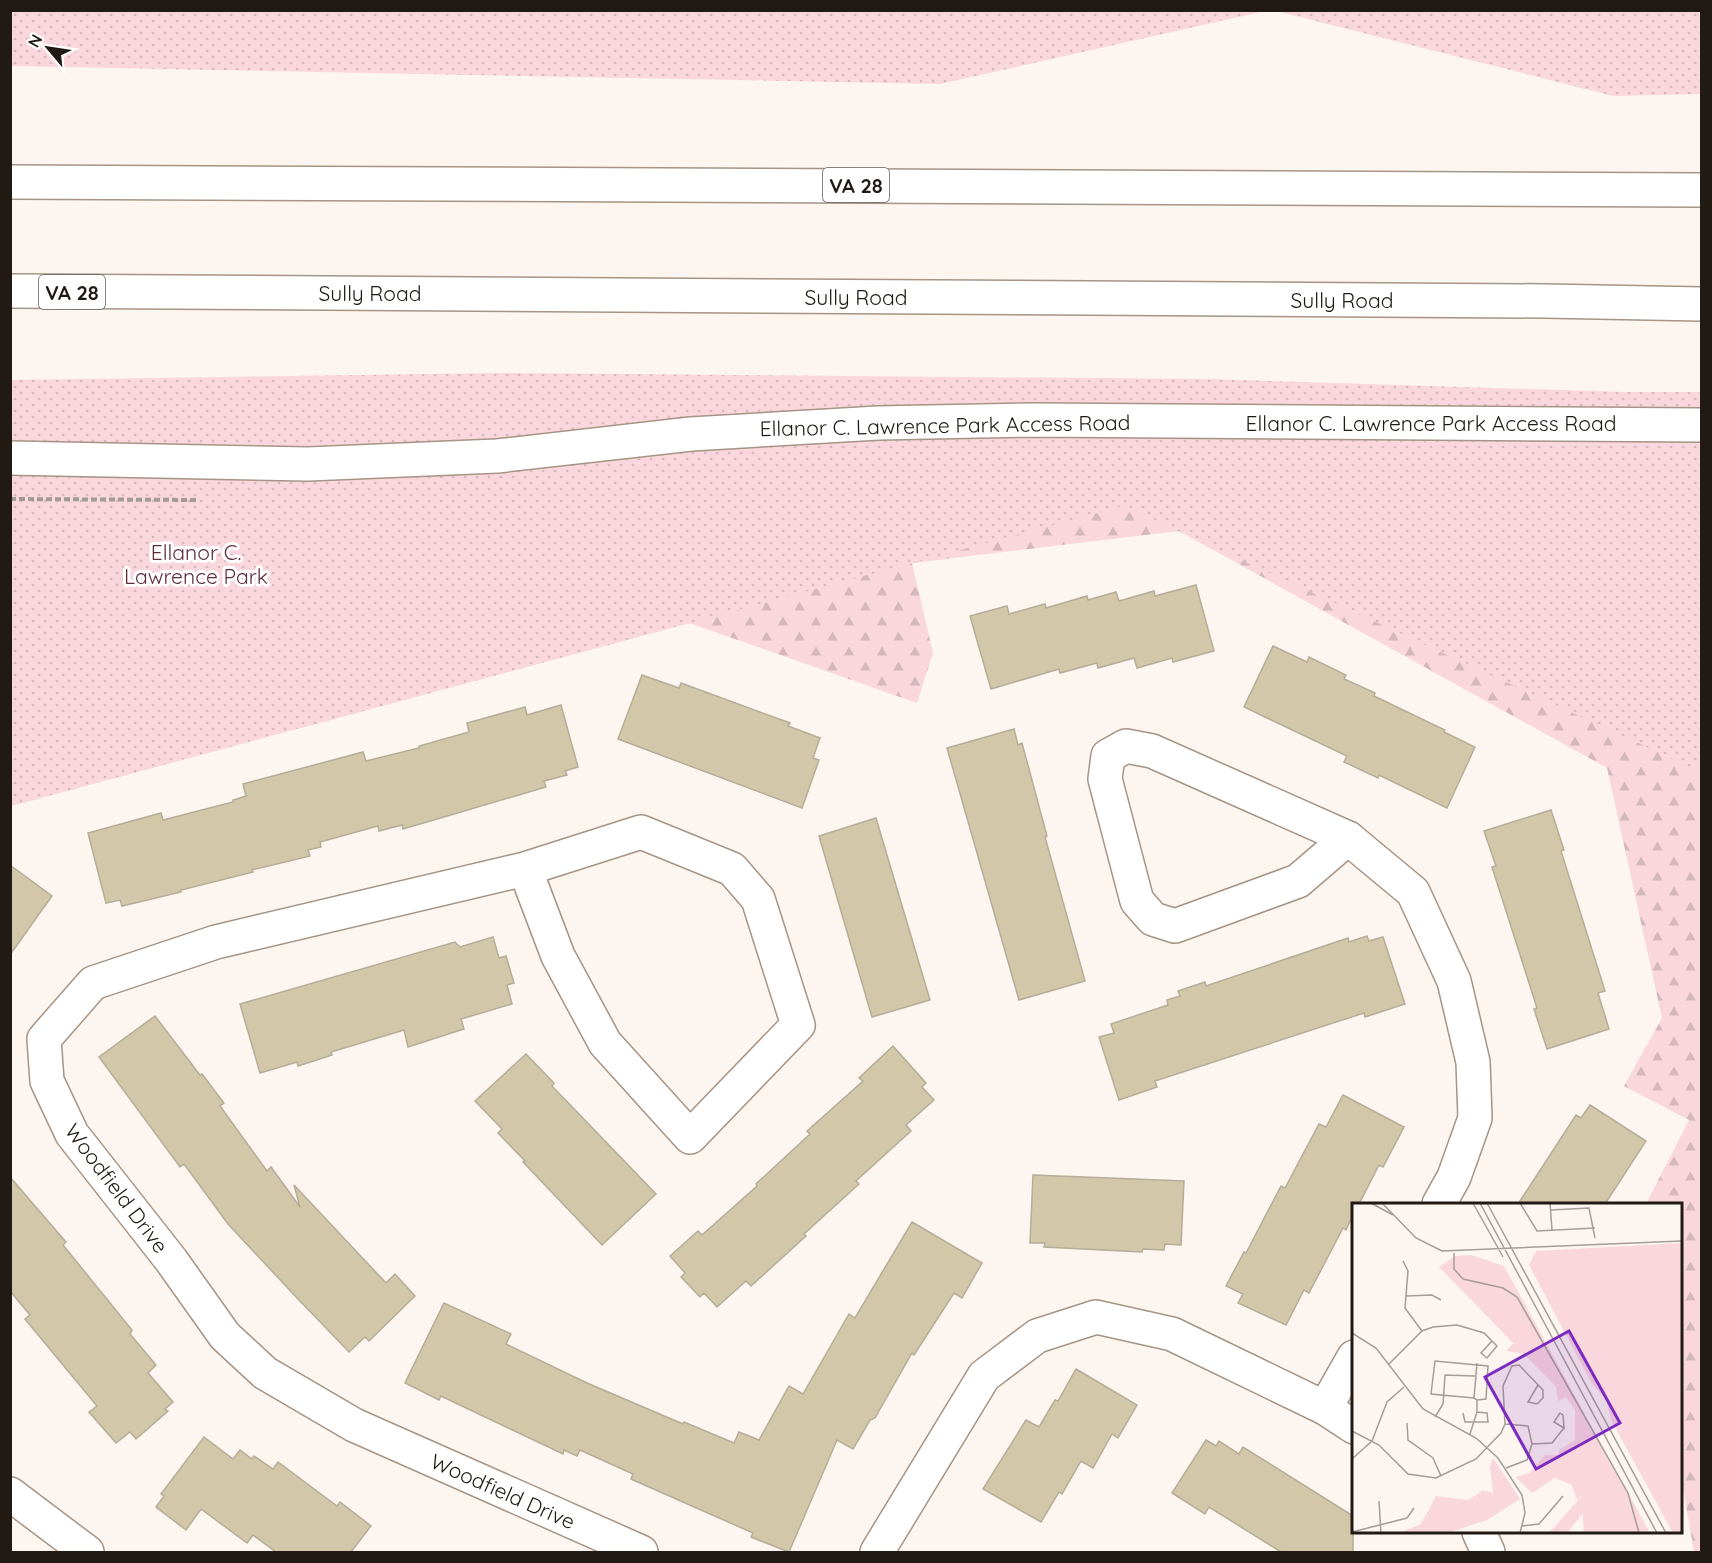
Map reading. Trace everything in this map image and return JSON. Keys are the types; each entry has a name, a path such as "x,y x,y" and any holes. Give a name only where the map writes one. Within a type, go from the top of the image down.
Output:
{"main road":[{"name":"VA 28","path":"10,182 1701,190"},
{"name":"Sully Road","path":"10,291 1545,301 1701,304"},
{"name":"Ellanor C. Lawrence Park Access Road","path":"10,458 308,464 438,459 497,456 691,434 900,422 1047,420 1701,424"},
{"path":"1348,838 1298,881 1175,926 1153,919 1137,901 1105,779 1108,756 1126,746 1152,751 1348,838 1413,892 1454,981 1473,1062 1475,1118 1454,1178 1440,1203"},
{"name":"Woodfield Drive","path":"525,869 558,956 604,1043 690,1137 798,1025 758,898 732,869 641,832 525,869 216,942 93,983 44,1039 47,1081 72,1134 171,1260 225,1336 265,1373 354,1425 641,1552"},
{"path":"877,1552 984,1376 1037,1336 1096,1317 1172,1334 1325,1408 1352,1426"},
{"path":"1325,1408 1352,1359"},
{"path":"10,1494 87,1552"},
{"path":"1479,1533 1488,1552"}],"path":[{"path":"10,499 202,500"}],"green space":[{"path":"11,10 1265,11 940,84 11,66"},
{"path":"1276,11 1701,11 1701,94 1613,96"},
{"name":"Ellanor C. Lawrence Park","path":"502,373 1209,379 1625,392 1701,392 1701,772 1124,506 11,806 11,380"},
{"path":"1056,481 1701,546 1701,1552 1694,1552 1682,1482 1682,1203 1647,1203 1689,1120 1624,1086 1662,1018 1607,768 1179,531 912,563 933,653 917,703 689,623 11,806"}],"building":[{"path":"1196,585 1214,651 1173,662 1172,658 1137,668 1134,658 1098,668 1097,663 1060,673 1059,669 991,689 970,616 1007,606 1009,614 1045,604 1046,608 1087,596 1088,600 1116,592 1119,601 1154,591 1155,596"},
{"path":"1273,646 1307,662 1309,657 1346,675 1344,679 1375,693 1374,696 1475,747 1447,808 1379,775 1378,778 1344,762 1347,756 1244,707"},
{"path":"642,675 679,688 681,683 790,723 788,726 820,738 813,758 819,760 802,808 618,739"},
{"path":"561,705 578,767 565,771 567,775 544,781 546,787 403,829 402,825 379,831 378,826 320,842 321,847 308,850 310,856 252,870 253,872 181,890 181,892 122,906 120,900 106,903 88,833 161,813 163,820 233,802 233,800 246,796 243,784 363,752 366,761 419,748 419,746 469,732 467,723 525,707 527,715"},
{"path":"1014,729 1018,745 1022,743 1047,836 1045,837 1085,981 1019,1000 947,748"},
{"path":"1551,810 1564,850 1561,851 1605,991 1598,993 1609,1029 1547,1049 1534,1009 1537,1008 1492,867 1496,866 1484,831"},
{"path":"876,818 930,1000 872,1017 819,836"},
{"path":"10,865 52,896 10,955"},
{"path":"1367,936 1369,941 1383,937 1405,1004 1365,1017 1364,1013 1155,1081 1157,1087 1119,1100 1099,1037 1114,1033 1111,1024 1168,1005 1167,1000 1180,996 1178,991 1205,982 1206,986 1348,938 1349,942"},
{"path":"493,937 499,958 506,956 514,983 507,985 512,1004 461,1019 464,1029 408,1047 404,1030 331,1052 332,1055 298,1066 297,1062 260,1073 240,1004 455,942 460,947"},
{"path":"155,1016 224,1103 220,1106 267,1171 271,1167 300,1207 294,1185 386,1283 395,1274 415,1296 369,1341 365,1337 349,1352 297,1298 228,1224 184,1164 180,1167 99,1057"},
{"path":"893,1046 926,1083 922,1087 934,1100 906,1125 911,1131 856,1181 859,1184 804,1234 806,1236 751,1286 746,1281 717,1307 704,1293 700,1297 681,1277 685,1273 670,1256 698,1231 702,1235 757,1186 756,1184 810,1134 807,1131 863,1081 859,1078"},
{"path":"526,1054 554,1083 552,1086 656,1194 602,1245 523,1162 525,1161 498,1133 502,1129 475,1101"},
{"path":"1343,1095 1404,1127 1383,1167 1379,1165 1360,1203 1352,1203 1352,1217 1346,1230 1343,1228 1309,1293 1304,1290 1286,1325 1238,1303 1243,1294 1226,1286 1281,1186 1285,1188 1319,1124 1326,1127"},
{"path":"1590,1105 1646,1141 1606,1203 1519,1203 1576,1115 1581,1118"},
{"path":"1033,1175 1184,1181 1181,1245 1165,1244 1164,1250 1143,1249 1142,1252 1044,1247 1045,1243 1030,1243"},
{"path":"10,1177 66,1242 63,1245 132,1330 130,1334 156,1365 148,1373 173,1402 165,1409 168,1411 136,1439 130,1432 116,1443 89,1412 97,1406 25,1319 30,1315 10,1291"},
{"path":"912,1222 982,1263 962,1298 954,1293 914,1355 912,1353 875,1418 870,1420 853,1449 837,1440 789,1552 751,1537 753,1533 631,1479 633,1474 580,1450 577,1456 564,1450 563,1454 441,1396 439,1400 405,1383 444,1303 511,1334 506,1344 587,1383 734,1443 739,1432 759,1440 789,1386 803,1394 849,1314 855,1318"},
{"path":"1076,1369 1137,1405 1118,1438 1112,1434 1093,1468 1081,1461 1062,1494 1059,1492 1041,1522 983,1489 1026,1420 1039,1427 1055,1400 1058,1401"},
{"path":"204,1437 233,1459 240,1450 252,1459 254,1456 273,1469 278,1462 337,1506 340,1502 371,1526 351,1552 276,1552 253,1535 247,1543 201,1509 186,1530 156,1507 164,1496 161,1494"},
{"path":"1206,1440 1216,1446 1219,1441 1239,1454 1243,1447 1352,1515 1353,1552 1281,1552 1209,1507 1205,1514 1172,1493"}]}
